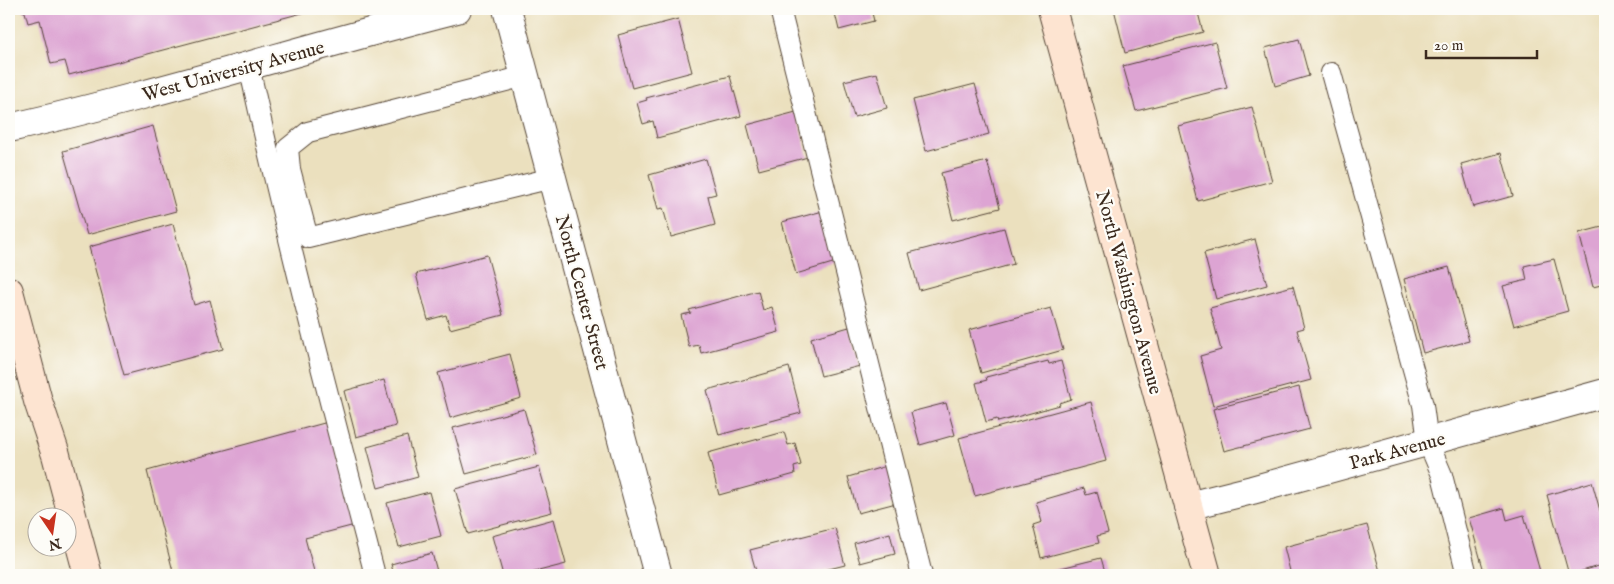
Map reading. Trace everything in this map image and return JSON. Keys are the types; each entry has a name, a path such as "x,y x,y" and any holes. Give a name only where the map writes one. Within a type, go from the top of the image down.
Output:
{"street":[{"name":"West University Avenue","path":"9,128 47,120 457,9"},
{"name":"North Center Street","path":"507,9 658,575"},
{"name":"North Washington Avenue","path":"1052,9 1206,575"},
{"path":"9,291 38,401 56,455 88,575"},
{"name":"Park Avenue","path":"1188,506 1605,393"}],"lane":[{"path":"780,9 922,575"},
{"path":"249,66 325,383 375,575"},
{"path":"1331,73 1422,405 1428,442 1442,475 1467,575"},
{"path":"525,76 308,132 288,148 290,170 301,212 308,238 552,178"}],"building":[{"path":"18,9 317,9 69,75 65,61 51,64 40,20 28,23 25,12"},
{"path":"834,9 871,9 874,21 839,30"},
{"path":"1114,9 1197,9 1203,32 1125,53"},
{"path":"678,19 692,72 632,88 618,35"},
{"path":"1299,39 1309,76 1275,86 1265,48"},
{"path":"1215,42 1227,88 1136,111 1123,66"},
{"path":"877,73 887,108 854,117 844,81"},
{"path":"730,76 741,116 657,138 653,121 643,124 637,103 647,100 646,98"},
{"path":"975,84 989,134 926,151 913,100"},
{"path":"1252,107 1272,181 1198,201 1178,126"},
{"path":"796,112 808,157 759,170 747,125"},
{"path":"153,126 176,211 87,235 63,151"},
{"path":"1501,153 1513,196 1473,207 1461,164"},
{"path":"706,159 716,194 708,196 715,225 671,237 663,208 658,209 649,175"},
{"path":"987,161 1000,208 953,220 941,173"},
{"path":"823,211 836,262 796,274 782,222"},
{"path":"173,224 194,305 210,300 223,349 124,375 89,247"},
{"path":"1602,227 1605,240 1605,284 1593,287 1579,233"},
{"path":"1004,228 1014,264 919,290 909,253"},
{"path":"1255,239 1267,285 1216,299 1204,253"},
{"path":"487,255 503,315 450,329 446,315 428,320 416,274"},
{"path":"1554,259 1568,311 1514,326 1503,286 1527,280 1524,266"},
{"path":"1449,267 1469,341 1423,353 1404,279"},
{"path":"1293,286 1304,328 1297,330 1311,380 1213,406 1200,356 1221,350 1210,308"},
{"path":"758,291 763,310 772,307 779,332 701,353 699,345 689,347 681,315 691,313 689,310"},
{"path":"1051,308 1063,350 981,373 969,330"},
{"path":"849,327 860,366 821,376 811,338"},
{"path":"510,354 521,398 450,418 438,373"},
{"path":"1048,361 1049,364 1061,361 1071,399 1059,403 1060,405 998,422 997,419 986,422 976,383 987,380 986,377"},
{"path":"789,367 801,413 719,435 707,390"},
{"path":"384,380 396,426 356,437 344,391"},
{"path":"1299,387 1310,429 1224,451 1213,409"},
{"path":"1091,402 1106,461 975,496 959,438"},
{"path":"946,403 955,435 920,445 911,412"},
{"path":"524,409 537,455 466,474 453,428"},
{"path":"328,422 355,525 305,538 315,575 174,575 147,471"},
{"path":"784,432 788,445 795,443 801,465 794,467 795,474 719,495 708,453"},
{"path":"407,436 418,477 378,488 367,447"},
{"path":"890,465 900,502 858,513 848,477"},
{"path":"539,467 552,512 468,534 455,489"},
{"path":"1592,482 1605,528 1605,564 1569,575 1547,495"},
{"path":"1084,488 1086,495 1097,492 1108,533 1097,536 1099,543 1041,558 1033,525 1042,522 1036,502"},
{"path":"429,492 441,536 399,547 387,503"},
{"path":"1504,508 1507,520 1524,515 1541,575 1485,575 1469,518"},
{"path":"554,519 566,564 523,575 503,575 492,536"},
{"path":"1367,525 1381,575 1291,575 1284,547"},
{"path":"835,528 845,565 805,575 751,575 750,573 756,571 750,550"},
{"path":"890,533 895,554 860,563 854,543"},
{"path":"432,553 438,575 394,575 391,564"},
{"path":"1101,558 1106,575 1046,575 1045,572"}]}
